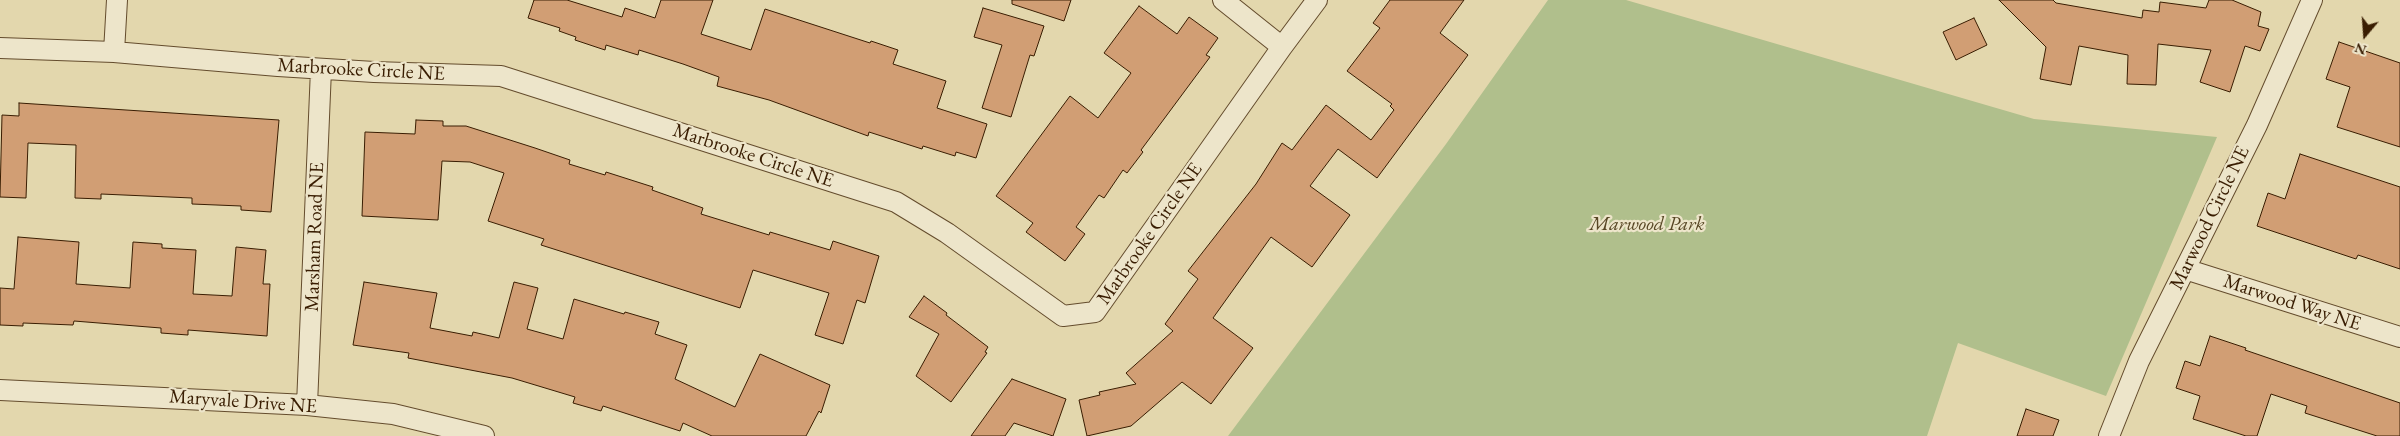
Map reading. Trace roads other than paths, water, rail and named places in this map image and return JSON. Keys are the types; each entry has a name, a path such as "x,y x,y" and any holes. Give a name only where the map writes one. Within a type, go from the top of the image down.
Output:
{"street":[{"path":"114,52 117,0"},
{"path":"1224,0 1282,46"},
{"name":"Marbrooke Circle NE","path":"0,48 114,52 321,69 501,76 896,202 947,233 1063,316 1095,312 1282,46 1317,0"},
{"name":"Marwood Circle NE","path":"2110,436 2139,361 2257,125 2312,0"},
{"name":"Marsham Road NE","path":"307,405 321,69"},
{"name":"Marwood Way NE","path":"2184,269 2400,337"},
{"name":"Maryvale Drive NE","path":"0,390 307,405 393,414 484,436"}],"park label":[{"name":"Marwood Park","path":"1647,225"}]}
